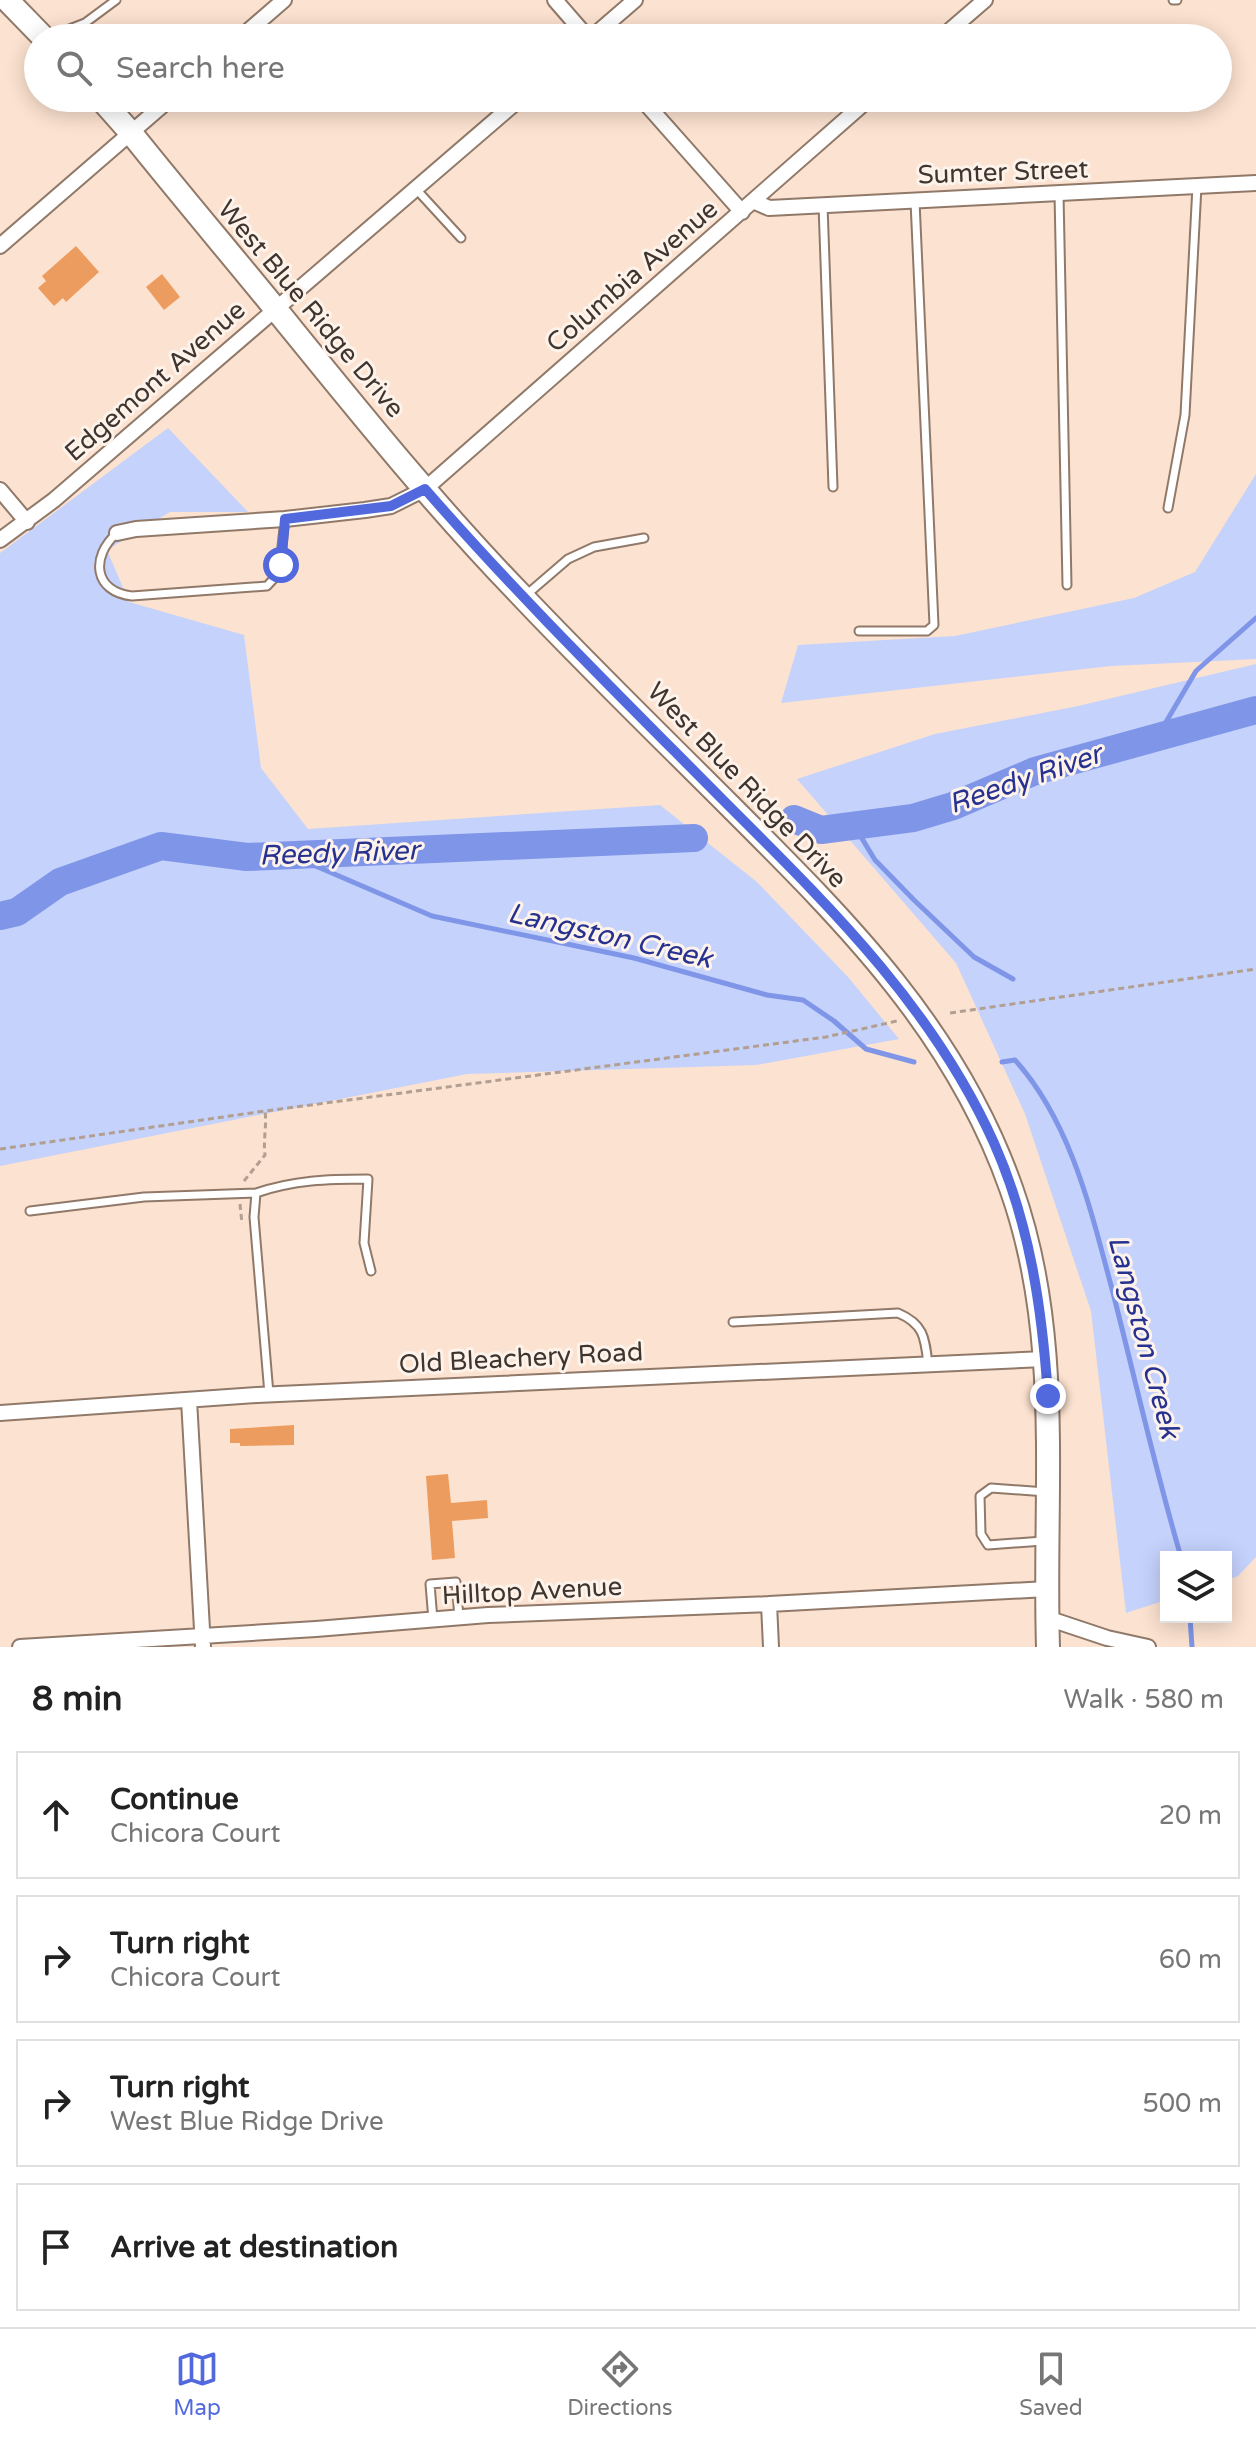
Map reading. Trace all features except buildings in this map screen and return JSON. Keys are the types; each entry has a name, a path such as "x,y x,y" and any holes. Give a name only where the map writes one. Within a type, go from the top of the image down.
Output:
{"main road":[{"path":"7,0 31,24"},
{"name":"West Blue Ridge Drive","path":"112,112 360,415 425,489 523,598 792,868 892,979 933,1031 975,1104 1012,1190 1035,1276 1045,1359 1048,1647"}],"street":[{"path":"256,24 284,0"},
{"path":"555,0 577,24"},
{"path":"607,24 635,0"},
{"path":"957,24 985,0"},
{"path":"0,246 155,112"},
{"name":"Edgemont Avenue","path":"0,540 27,522 505,112"},
{"path":"655,112 747,206"},
{"name":"Columbia Avenue","path":"117,533 136,529 285,519 391,506 425,489 854,112"},
{"name":"Sumter Street","path":"747,206 769,208 1256,183"},
{"path":"0,490 27,522"},
{"name":"Old Bleachery Road","path":"0,1413 269,1394 1045,1359"},
{"path":"189,1400 202,1642"},
{"name":"Hilltop Avenue","path":"20,1647 202,1642 459,1617 1047,1589"},
{"path":"769,1604 771,1647"},
{"path":"1047,1618 1107,1638 1148,1647"}],"lane":[{"path":"82,24 116,0"},
{"path":"1168,508 1185,415 1197,186"},
{"path":"416,189 461,238"},
{"path":"1059,194 1067,585"},
{"path":"859,631 927,631 934,625 915,199"},
{"path":"823,205 833,487"},
{"path":"117,533 101,553 100,568 103,583 117,595 267,586 279,573 285,519"},
{"path":"523,598 568,559 594,547 644,538"},
{"path":"30,1211 144,1197 256,1193 285,1183 312,1179 368,1179 364,1243 371,1271"},
{"path":"256,1193 254,1217 269,1394"},
{"path":"733,1322 898,1313 914,1320 925,1339 928,1366"},
{"path":"1048,1492 991,1488 980,1496 981,1534 988,1545 1048,1541"},
{"path":"433,1620 430,1584 456,1582 459,1617"}],"path":[{"path":"950,1013 1256,969"},
{"path":"0,1149 826,1037 897,1021"}],"shaded area":[{"path":"168,428 248,512 170,512 107,550 129,602 244,635 261,768 308,829 660,805 757,882 848,977 899,1039 756,1065 467,1074 0,1166 0,553"},
{"path":"1256,474 1256,659 1111,666 781,703 798,645 955,636 1134,598 1195,572"},
{"path":"1256,664 1256,1557 1238,1576 1232,1578 1232,1551 1160,1551 1160,1602 1126,1613 1091,1311 1025,1114 956,963 797,779 935,734 1078,706"}],"waterway":[{"path":"1156,739 1196,671 1256,618"},
{"name":"Reedy River","path":"794,819 821,830 913,818 953,806 1035,771 1256,710"},
{"path":"855,827 875,860 914,900 974,957 1013,979"},
{"name":"Reedy River","path":"0,916 17,912 60,882 161,846 247,857 694,838"},
{"name":"Langston Creek","path":"290,855 432,916 634,958 767,995 803,1000 834,1021 866,1049 914,1062"},
{"name":"Langston Creek","path":"1002,1062 1015,1060 1034,1084 1051,1111 1077,1168 1104,1259 1179,1551"},
{"name":"Langston Creek","path":"1190,1623 1192,1647"}],"route":[{"path":"281,565 285,519 391,506 425,489 523,598 792,868 901,989 933,1031 975,1104 995,1146 1025,1232 1043,1325 1048,1396"}]}
